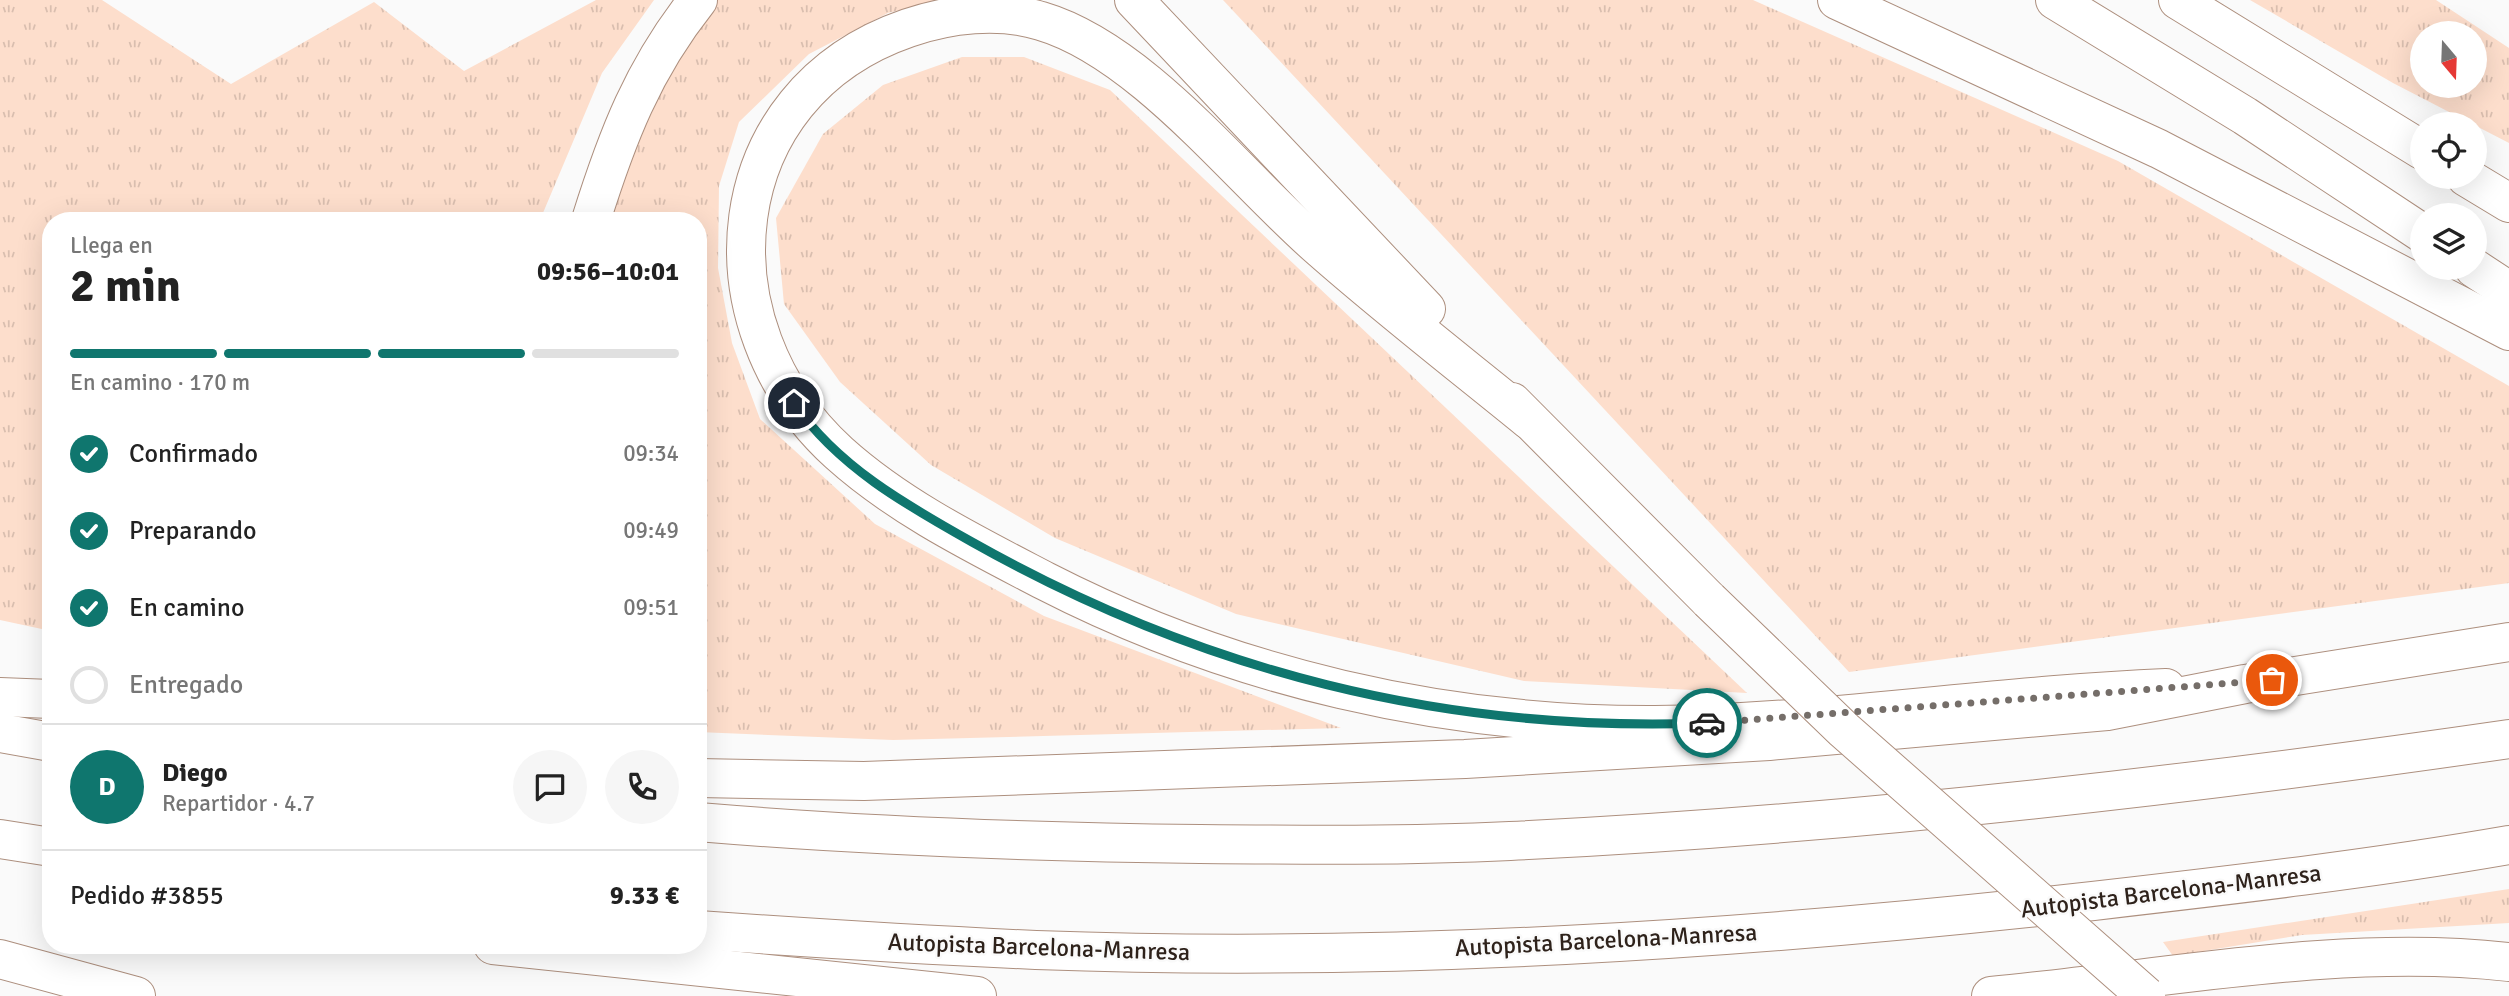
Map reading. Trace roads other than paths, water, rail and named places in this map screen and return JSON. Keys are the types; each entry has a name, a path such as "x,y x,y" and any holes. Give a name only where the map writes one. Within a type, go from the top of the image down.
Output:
{"main road":[{"path":"593,212 610,158 634,98 669,37 698,0"},
{"path":"1134,0 1529,420 1709,600 1844,730 2146,996"},
{"path":"1837,0 2159,149 2509,331"},
{"path":"2055,0 2245,116 2410,225"},
{"path":"2178,0 2410,143"},
{"path":"1529,420 1318,247 1184,116 1142,81 1084,39 1042,21 1011,15 931,20 853,52 819,80 791,113 771,147 754,186 745,224 744,261 750,302 761,340 781,384 807,421 841,455 881,487 927,517 1062,590 1122,618 1267,669 1361,695 1509,717 1585,723 1749,721 2105,691 2245,684"},
{"path":"2486,189 2509,203"},
{"path":"2487,277 2509,291"},
{"path":"707,778 864,781 1608,753 2106,711 2245,684 2509,642"},
{"path":"0,696 42,698"},
{"path":"0,733 42,740"},
{"path":"707,823 947,838 1132,843 1321,845 1507,841 1902,814 2217,779 2509,739"},
{"path":"0,839 42,846"},
{"name":"Autopista Barcelona-Manresa","path":"707,931 1039,950 1312,952 1504,947 1736,934 1973,914 2244,884 2509,845"},
{"path":"578,954 977,996"},
{"path":"1991,996 2351,959 2429,957 2509,962"},
{"path":"0,960 136,996"}]}
